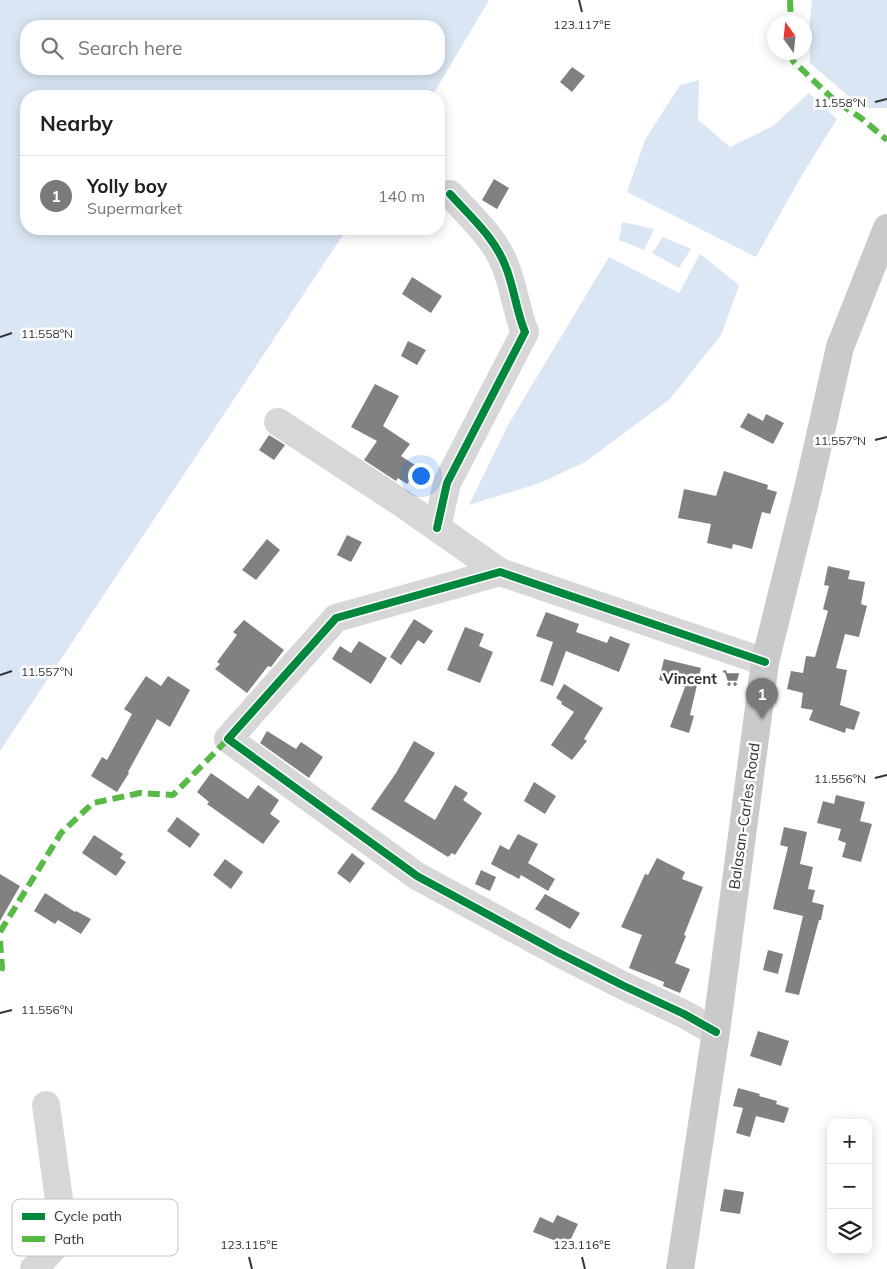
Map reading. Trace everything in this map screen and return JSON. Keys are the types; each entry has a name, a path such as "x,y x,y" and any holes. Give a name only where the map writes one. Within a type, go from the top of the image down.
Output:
{"main road":[{"name":"Balasan-Carles Road","path":"680,1269 716,1032 765,662 808,489 840,347 887,228"}],"street":[{"path":"437,528 446,483 525,332 520,321 506,265 492,239 450,194"},
{"path":"278,422 500,572 765,662"},
{"path":"500,572 336,618 228,739 417,876 557,952 684,1014 716,1032"},
{"path":"46,1105 59,1199"},
{"path":"34,1269 46,1256"}],"water":[{"path":"0,0 489,0 445,74 445,20 20,20 20,75 444,75 436,90 20,90 20,235 343,235 0,751"},
{"path":"812,0 887,0 887,108 862,108 810,63 810,60 812,60"},
{"path":"699,80 698,120 730,147 773,126 809,93 837,119 802,175 756,257 627,192 645,140 680,85"},
{"path":"622,222 654,229 644,250 619,240"},
{"path":"663,237 691,249 679,268 652,253"},
{"path":"700,254 739,285 721,335 669,400 585,462 540,483 469,505 508,425 609,257 679,293"}],"building":[{"path":"572,67 585,76 572,92 560,82"},
{"path":"494,179 509,188 497,209 482,200"},
{"path":"412,277 442,296 431,313 402,294"},
{"path":"408,341 426,350 417,365 401,356"},
{"path":"375,384 399,396 383,426 410,444 401,456 418,467 407,484 398,478 396,481 364,460 377,441 351,427"},
{"path":"748,413 763,421 766,414 784,423 773,444 740,427"},
{"path":"269,435 285,445 274,460 259,450"},
{"path":"724,471 768,485 767,489 777,492 770,514 762,512 752,549 733,544 732,549 707,543 711,524 678,518 684,489 716,496"},
{"path":"347,535 362,542 351,562 337,555"},
{"path":"267,539 280,550 256,580 242,570"},
{"path":"828,566 850,571 848,579 865,582 861,604 867,606 859,637 845,634 836,668 847,670 840,705 860,712 854,730 846,728 845,733 809,720 813,710 801,708 803,693 787,689 791,671 803,673 806,656 815,657 828,611 823,609 829,586 824,585"},
{"path":"546,612 579,624 576,632 607,643 610,636 630,644 619,672 566,651 553,686 540,681 553,642 536,636"},
{"path":"414,619 433,631 424,644 418,640 401,665 390,657"},
{"path":"244,620 284,650 271,667 268,666 247,693 215,669 220,664 217,662 237,635 233,632"},
{"path":"465,627 484,634 479,646 493,652 480,683 447,670"},
{"path":"359,641 387,658 371,684 332,659 340,646 351,653"},
{"path":"664,659 701,668 690,715 694,716 689,733 670,727 685,687 659,680"},
{"path":"146,676 161,686 168,676 190,690 170,727 157,719 117,792 91,776 102,757 107,760 132,714 124,709"},
{"path":"564,684 603,708 584,739 587,741 572,760 551,745 574,712 561,704 562,702 556,698"},
{"path":"267,731 296,749 301,742 323,757 309,778 260,743"},
{"path":"414,741 435,753 404,801 435,820 455,785 468,793 463,800 482,813 455,855 452,853 448,857 371,809 396,773"},
{"path":"211,773 248,799 258,785 279,800 270,814 280,821 263,844 207,804 209,802 197,792"},
{"path":"534,782 556,796 545,814 524,801"},
{"path":"836,795 865,802 860,821 872,824 861,862 842,857 846,843 838,840 841,829 817,823 823,801 834,804"},
{"path":"177,817 200,834 190,848 167,831"},
{"path":"784,827 807,832 800,864 813,867 808,889 815,890 812,902 824,905 799,995 785,992 803,916 773,909 788,847 780,845"},
{"path":"518,834 538,844 528,863 555,879 548,891 521,875 519,879 491,864 500,845 509,850"},
{"path":"94,835 123,854 120,858 126,862 116,876 82,853"},
{"path":"352,853 365,863 350,883 337,873"},
{"path":"657,858 685,872 682,879 703,887 675,963 690,969 680,993 663,986 664,982 629,968 642,935 621,927 645,874 648,875"},
{"path":"225,859 243,872 231,889 213,875"},
{"path":"481,870 496,877 490,891 475,884"},
{"path":"0,874 20,886 0,921"},
{"path":"45,893 75,912 91,919 81,934 58,920 55,924 34,911"},
{"path":"545,894 580,913 570,929 535,909"},
{"path":"768,950 783,954 778,974 763,970"},
{"path":"758,1031 789,1041 781,1066 750,1056"},
{"path":"738,1088 760,1094 759,1096 777,1101 776,1104 789,1108 784,1123 756,1116 750,1137 736,1133 743,1108 733,1106"},
{"path":"724,1189 744,1192 740,1214 720,1211"},
{"path":"557,1215 578,1224 569,1243 557,1238 556,1241 533,1232 540,1217 553,1223"}],"marked path":[{"path":"790,0 791,15"},
{"path":"793,60 834,100 861,118 887,140"},
{"path":"0,932 61,833 93,803 140,793 173,795 228,739"},
{"path":"0,941 2,968 0,974"}],"cycle path":[{"path":"437,528 447,483 525,332 508,273 495,245 450,194"},
{"path":"716,1032 684,1014 557,952 417,876 228,739 336,618 500,572 765,662"}],"place":[{"name":"Vincent","path":"731,678"},
{"name":"Yolly boy","path":"762,719"}]}
